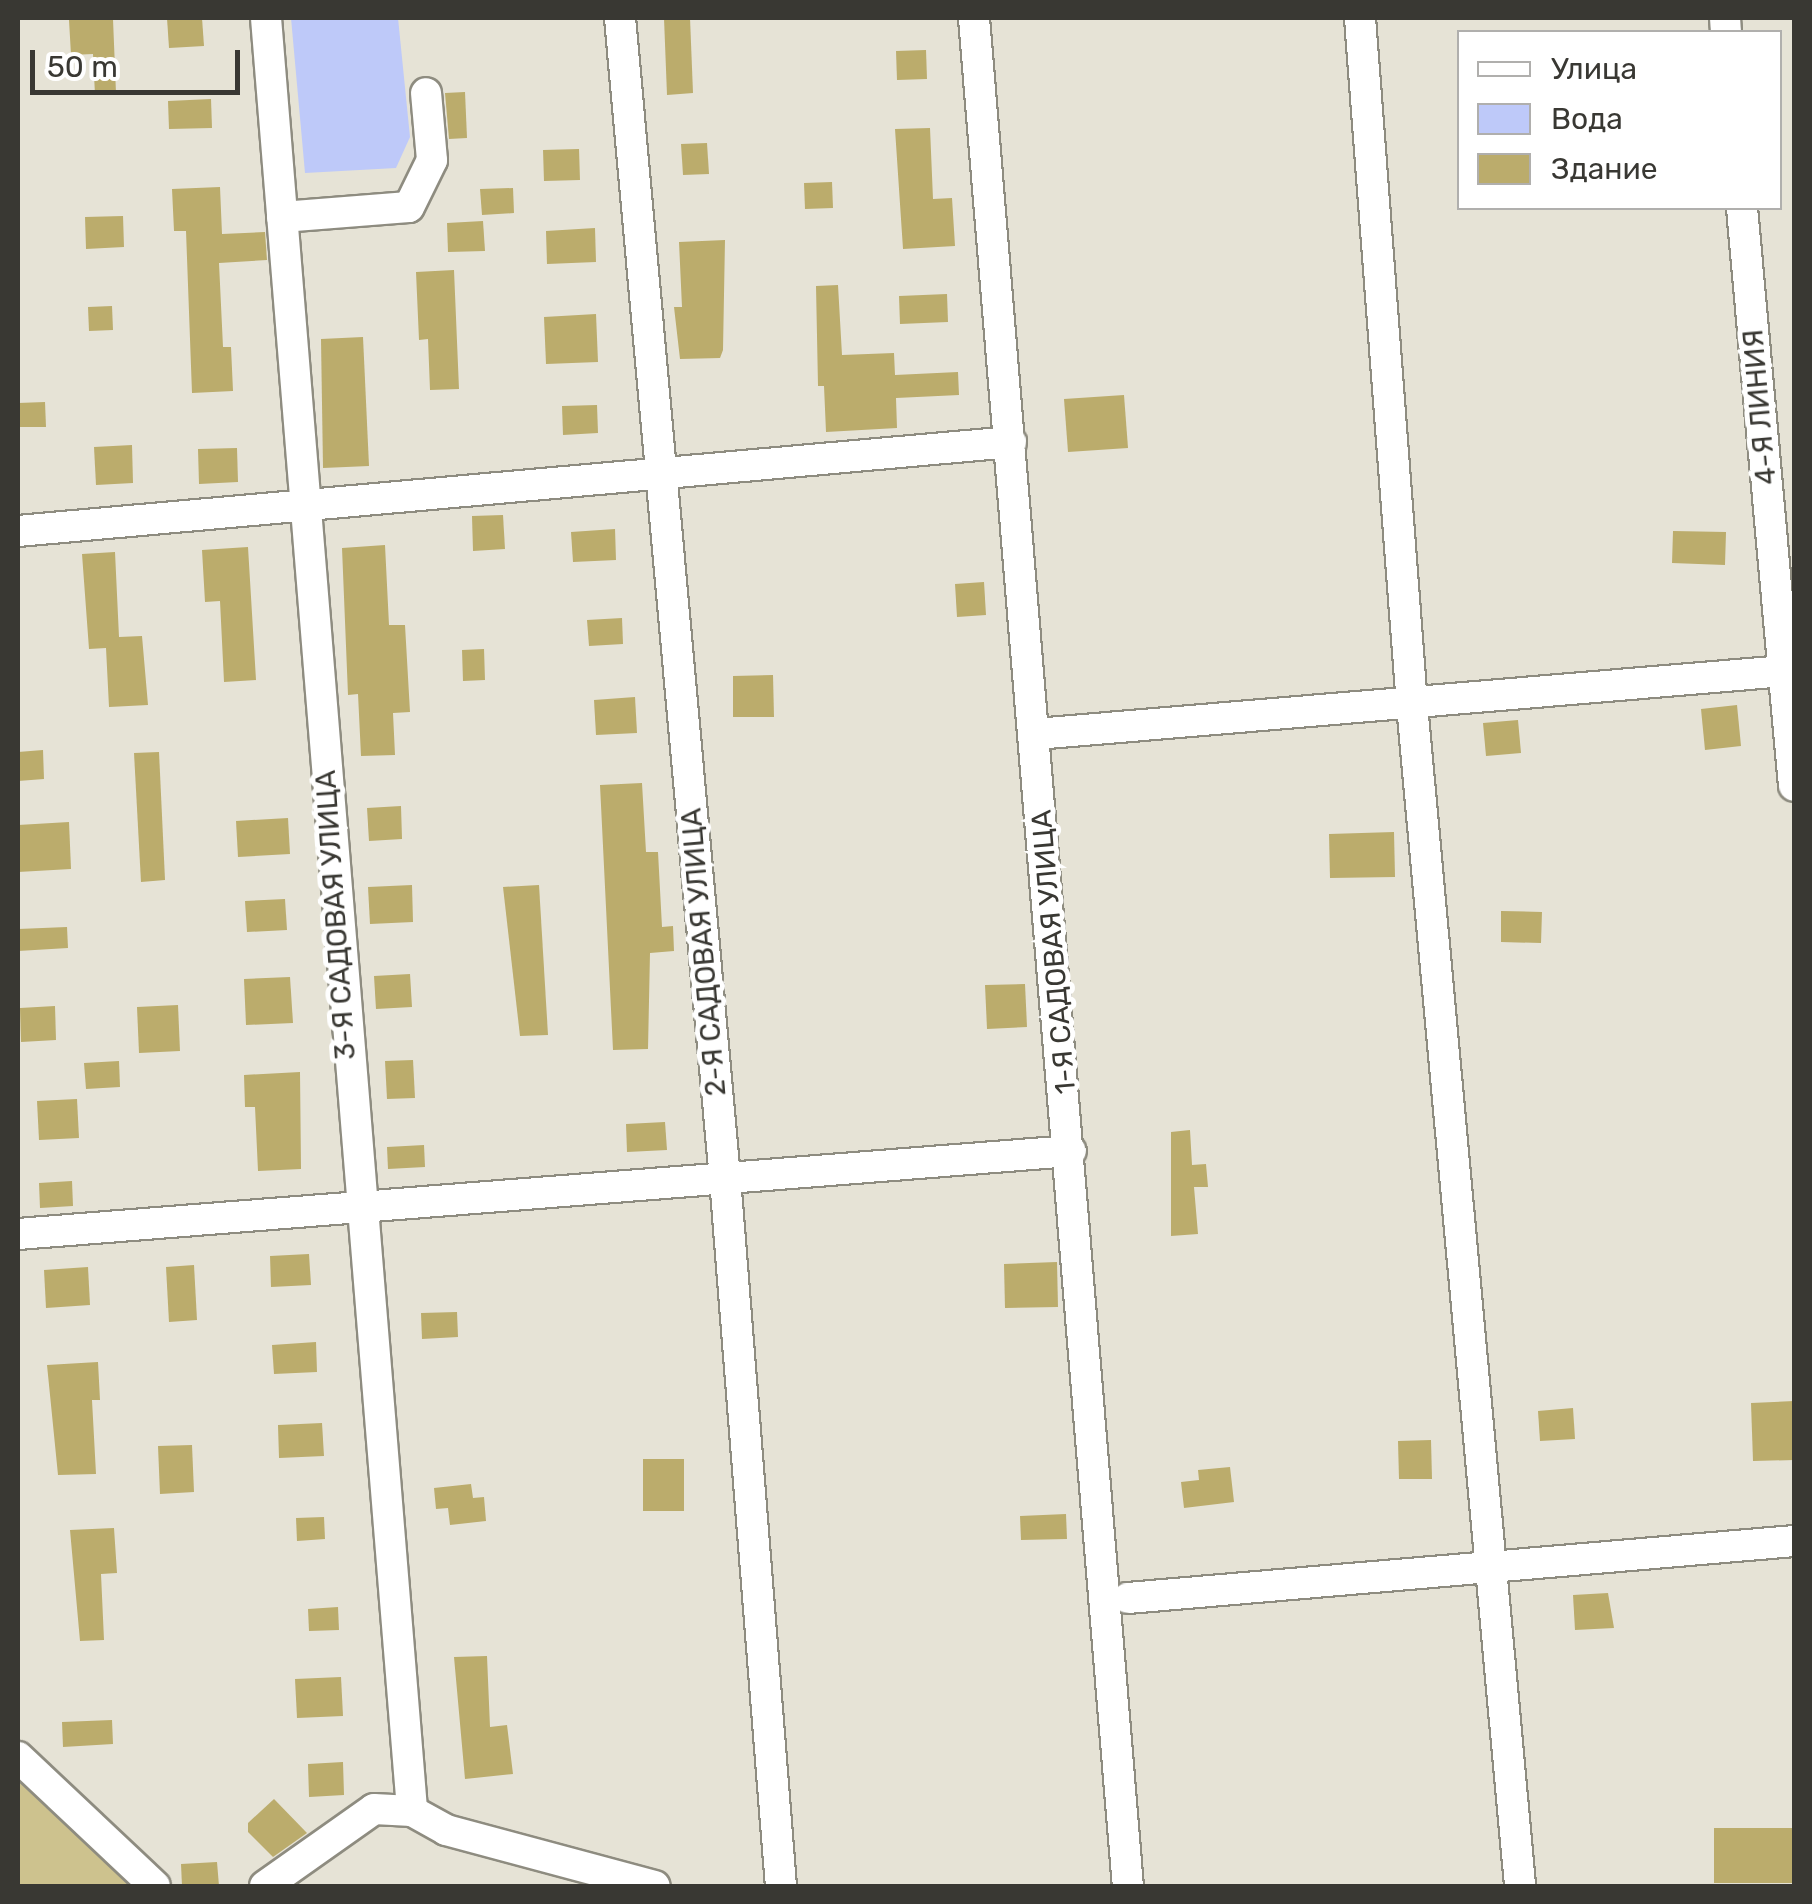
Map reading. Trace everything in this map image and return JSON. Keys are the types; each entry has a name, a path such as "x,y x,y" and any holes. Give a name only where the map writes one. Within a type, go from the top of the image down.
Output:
{"street":[{"name":"3-Я САДОВАЯ УЛИЦА","path":"266,18 359,1208 412,1811"},
{"name":"2-Я САДОВАЯ УЛИЦА","path":"620,18 725,1178 781,1886"},
{"name":"1-Я САДОВАЯ УЛИЦА","path":"974,18 1012,442 1128,1886"},
{"path":"1360,18 1412,705 1487,1565 1520,1886"},
{"path":"282,217 410,206 432,160 426,93"},
{"name":"4-Я ЛИНИЯ","path":"1742,210 1794,786"},
{"path":"18,530 1012,442"},
{"path":"1036,734 1784,671"},
{"path":"18,1234 1070,1151"},
{"path":"1128,1598 1794,1541"},
{"path":"18,1756 155,1886"},
{"path":"265,1886 374,1808 412,1811 446,1830 656,1886"}],"shaded area":[{"path":"18,1760 140,1886 18,1886"}],"water":[{"path":"291,18 398,18 410,137 396,168 305,173"}],"building":[{"path":"167,18 202,18 204,46 169,48"},
{"path":"664,18 690,18 693,93 667,95"},
{"path":"113,19 116,93 95,95 93,54 71,55 69,20"},
{"path":"926,50 927,79 897,80 896,51"},
{"path":"465,92 467,138 449,139 445,93"},
{"path":"211,99 212,128 169,129 168,101"},
{"path":"930,128 933,199 952,198 955,246 903,249 895,129"},
{"path":"707,143 709,174 683,175 681,144"},
{"path":"579,149 580,180 544,181 543,150"},
{"path":"832,182 833,208 805,209 804,183"},
{"path":"220,187 222,234 265,232 267,260 219,263 223,347 231,347 233,391 192,393 186,231 174,231 172,189"},
{"path":"513,188 514,213 482,215 480,189"},
{"path":"123,216 124,247 86,249 85,217"},
{"path":"483,221 485,251 448,252 447,223"},
{"path":"595,228 596,262 547,264 546,231"},
{"path":"725,240 720,358 680,359 674,307 682,307 679,242"},
{"path":"454,270 459,389 430,390 428,339 419,340 416,272"},
{"path":"838,285 842,355 894,353 895,375 958,372 959,395 896,398 897,428 826,432 824,386 818,386 816,286"},
{"path":"947,294 948,322 900,324 899,296"},
{"path":"112,306 113,330 89,331 88,307"},
{"path":"596,314 598,362 546,364 544,317"},
{"path":"363,337 369,466 323,468 321,339"},
{"path":"1124,395 1128,448 1068,452 1064,399"},
{"path":"45,402 46,427 18,427 18,403"},
{"path":"597,405 598,433 563,435 562,406"},
{"path":"132,445 133,483 96,485 94,447"},
{"path":"237,448 238,482 199,484 198,449"},
{"path":"503,515 505,549 473,551 472,516"},
{"path":"615,529 616,560 573,562 571,532"},
{"path":"1673,531 1726,532 1725,565 1672,563"},
{"path":"385,545 389,625 405,625 410,712 393,713 395,755 361,756 358,694 348,695 342,548"},
{"path":"248,547 256,680 224,682 220,601 205,602 202,550"},
{"path":"115,552 119,637 142,636 148,705 109,707 106,648 89,649 82,554"},
{"path":"984,582 986,615 957,617 955,584"},
{"path":"622,618 623,644 589,646 587,620"},
{"path":"484,649 485,680 463,681 462,650"},
{"path":"773,675 774,717 733,717 733,676"},
{"path":"635,697 637,733 596,735 594,700"},
{"path":"1737,705 1741,746 1705,750 1701,709"},
{"path":"1518,720 1521,753 1486,756 1483,723"},
{"path":"43,750 44,779 18,781 18,752"},
{"path":"159,752 165,880 141,882 134,753"},
{"path":"642,783 646,852 658,852 662,927 673,926 674,951 650,953 648,1049 613,1050 600,785"},
{"path":"401,806 402,839 369,841 367,808"},
{"path":"288,818 290,854 238,857 236,821"},
{"path":"69,822 71,869 18,872 18,825"},
{"path":"1394,832 1395,877 1330,878 1329,834"},
{"path":"412,885 413,922 370,924 368,887"},
{"path":"539,885 548,1035 520,1036 503,887"},
{"path":"285,899 287,930 247,932 245,901"},
{"path":"1501,911 1542,912 1541,943 1501,942"},
{"path":"67,927 68,948 18,951 18,929"},
{"path":"410,974 412,1007 376,1009 374,976"},
{"path":"290,977 293,1023 246,1025 244,979"},
{"path":"1025,984 1027,1027 987,1029 985,985"},
{"path":"178,1005 180,1051 139,1053 137,1007"},
{"path":"55,1006 56,1040 21,1042 20,1008"},
{"path":"413,1060 415,1098 387,1099 385,1061"},
{"path":"119,1061 120,1087 86,1089 84,1063"},
{"path":"300,1072 301,1169 258,1171 255,1107 245,1107 244,1075"},
{"path":"77,1099 79,1138 39,1140 37,1101"},
{"path":"665,1122 667,1150 627,1152 626,1124"},
{"path":"1190,1130 1192,1165 1206,1164 1208,1187 1194,1187 1198,1234 1171,1236 1171,1132"},
{"path":"424,1145 425,1167 388,1169 387,1147"},
{"path":"72,1181 73,1206 40,1208 39,1183"},
{"path":"309,1254 311,1285 271,1287 270,1256"},
{"path":"1057,1262 1058,1307 1005,1308 1004,1264"},
{"path":"194,1265 197,1320 169,1322 166,1267"},
{"path":"88,1267 90,1305 46,1308 44,1270"},
{"path":"457,1312 458,1337 422,1339 421,1313"},
{"path":"316,1342 317,1372 274,1374 272,1345"},
{"path":"98,1362 100,1400 92,1400 96,1474 58,1475 47,1365"},
{"path":"1794,1401 1794,1460 1753,1461 1751,1403"},
{"path":"1573,1408 1575,1439 1540,1441 1538,1411"},
{"path":"322,1423 324,1456 279,1458 278,1425"},
{"path":"1431,1440 1432,1479 1399,1479 1398,1441"},
{"path":"192,1445 194,1492 160,1494 158,1446"},
{"path":"643,1459 684,1459 684,1511 643,1511"},
{"path":"1230,1467 1234,1502 1184,1508 1181,1482 1199,1480 1198,1470"},
{"path":"471,1484 473,1498 484,1497 486,1521 450,1525 448,1508 436,1509 434,1488"},
{"path":"1066,1514 1067,1539 1021,1540 1020,1516"},
{"path":"324,1517 325,1539 297,1541 296,1518"},
{"path":"114,1528 117,1573 101,1574 104,1640 80,1641 70,1530"},
{"path":"1608,1593 1614,1628 1575,1630 1573,1595"},
{"path":"338,1607 339,1630 309,1631 308,1609"},
{"path":"487,1656 490,1727 507,1725 513,1774 465,1779 454,1657"},
{"path":"341,1677 343,1716 297,1718 295,1679"},
{"path":"112,1720 113,1744 63,1747 62,1722"},
{"path":"343,1762 344,1795 309,1797 308,1764"},
{"path":"274,1799 307,1833 273,1857 248,1832 248,1823"},
{"path":"1714,1828 1793,1828 1793,1883 1714,1883"},
{"path":"217,1862 219,1886 182,1886 181,1864"}]}
